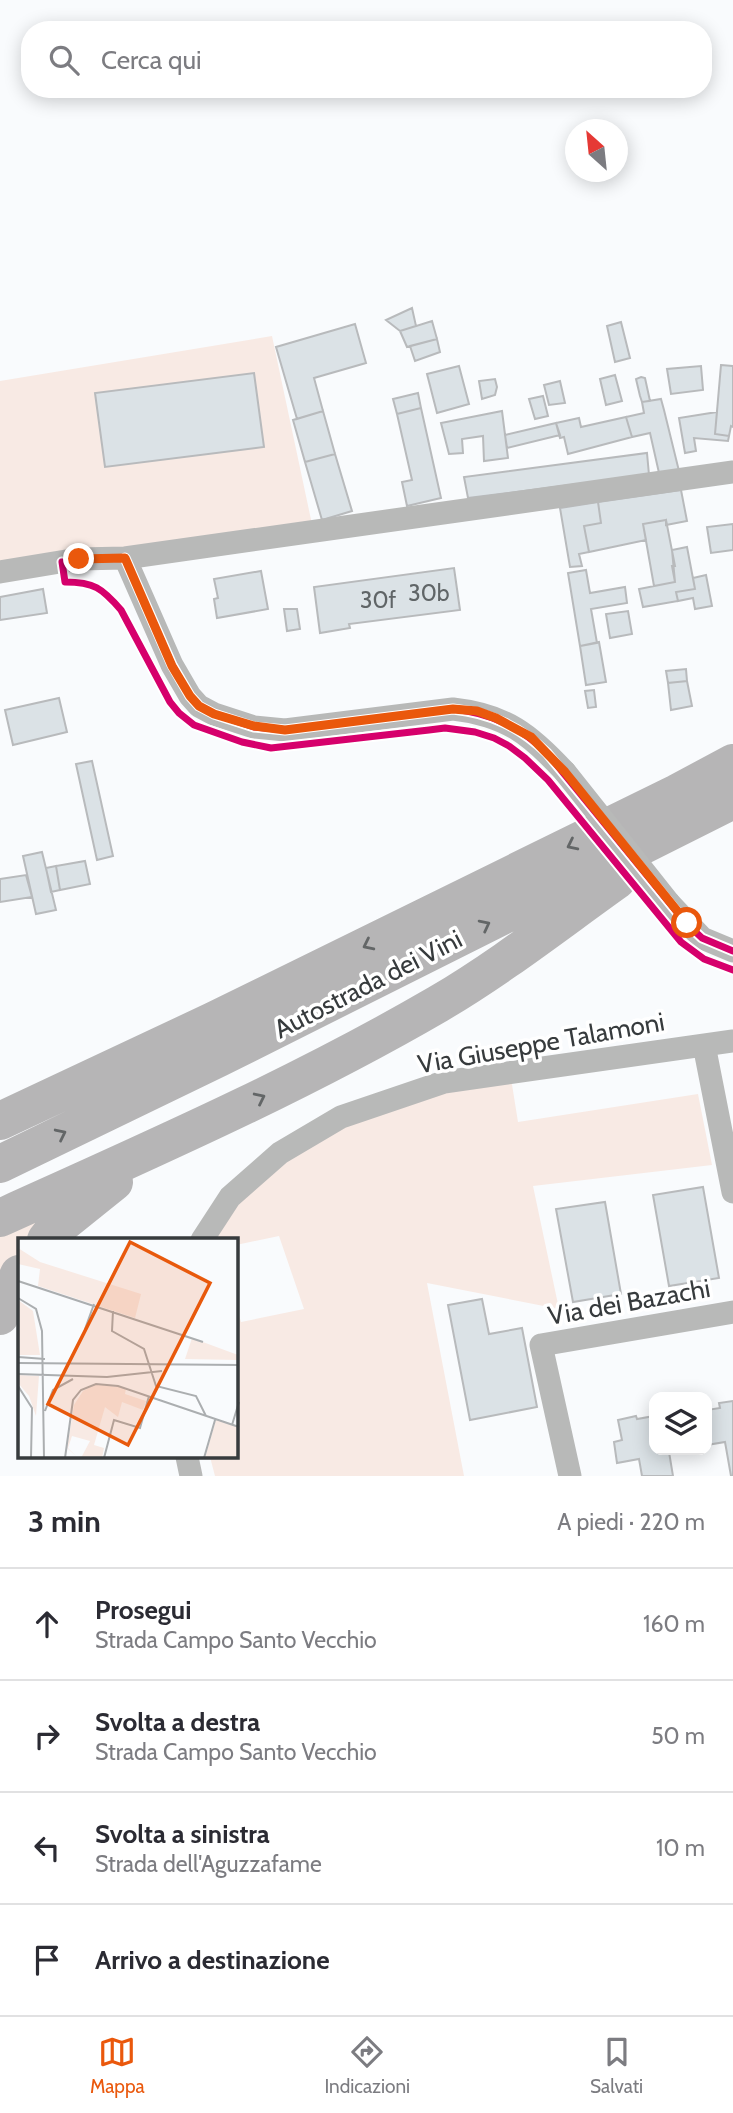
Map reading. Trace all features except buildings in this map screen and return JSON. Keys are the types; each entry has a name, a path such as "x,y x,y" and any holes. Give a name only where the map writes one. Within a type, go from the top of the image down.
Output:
{"highway":[{"name":"Autostrada dei Vini","path":"0,1121 213,1021 733,763"},
{"name":"Autostrada dei Vini","path":"0,1164 243,1046 718,808"},
{"path":"0,1218 199,1128 329,1065 440,1003 524,948 718,808"},
{"path":"0,1093 213,1021"},
{"path":"48,1238 111,1184 199,1128"},
{"path":"0,1316 18,1277"}],"street":[{"path":"0,572 79,559 125,558 733,472"},
{"path":"125,558 178,676 199,706 214,714 254,726 285,730 453,709 477,711 505,722 531,737 565,772 669,903 702,938 733,950"},
{"name":"Via Giuseppe Talamoni","path":"203,1238 230,1197 270,1161 341,1117 444,1082 733,1041"},
{"path":"704,1045 733,1192"},
{"name":"Via dei Bazachi","path":"569,1476 541,1345 733,1312"},
{"path":"187,1458 191,1476"}],"shaded area":[{"path":"272,336 313,529 0,571 0,381"},
{"path":"510,1072 518,1122 698,1094 712,1165 533,1186 559,1309 427,1283 464,1476 215,1476 210,1458 238,1458 238,1312 241,1322 304,1309 279,1236 238,1245 238,1238 202,1238 229,1202 341,1118"},
{"path":"58,1206 31,1238 18,1238 18,1255 0,1284 0,1232"}],"cycle path":[{"path":"125,558 172,665 199,706 214,714 254,727 285,730 453,709 480,714 504,723 547,753 686,923 702,938 733,951"},
{"path":"62,562 65,582 83,583 97,588 121,610 170,702 194,725 242,742 271,748 445,728 475,732 509,746 548,780 681,942 704,959 733,970"}],"route":[{"path":"79,559 125,558 172,666 190,696 199,706 214,714 254,726 285,730 453,709 477,711 531,737 565,772 687,923"}]}
